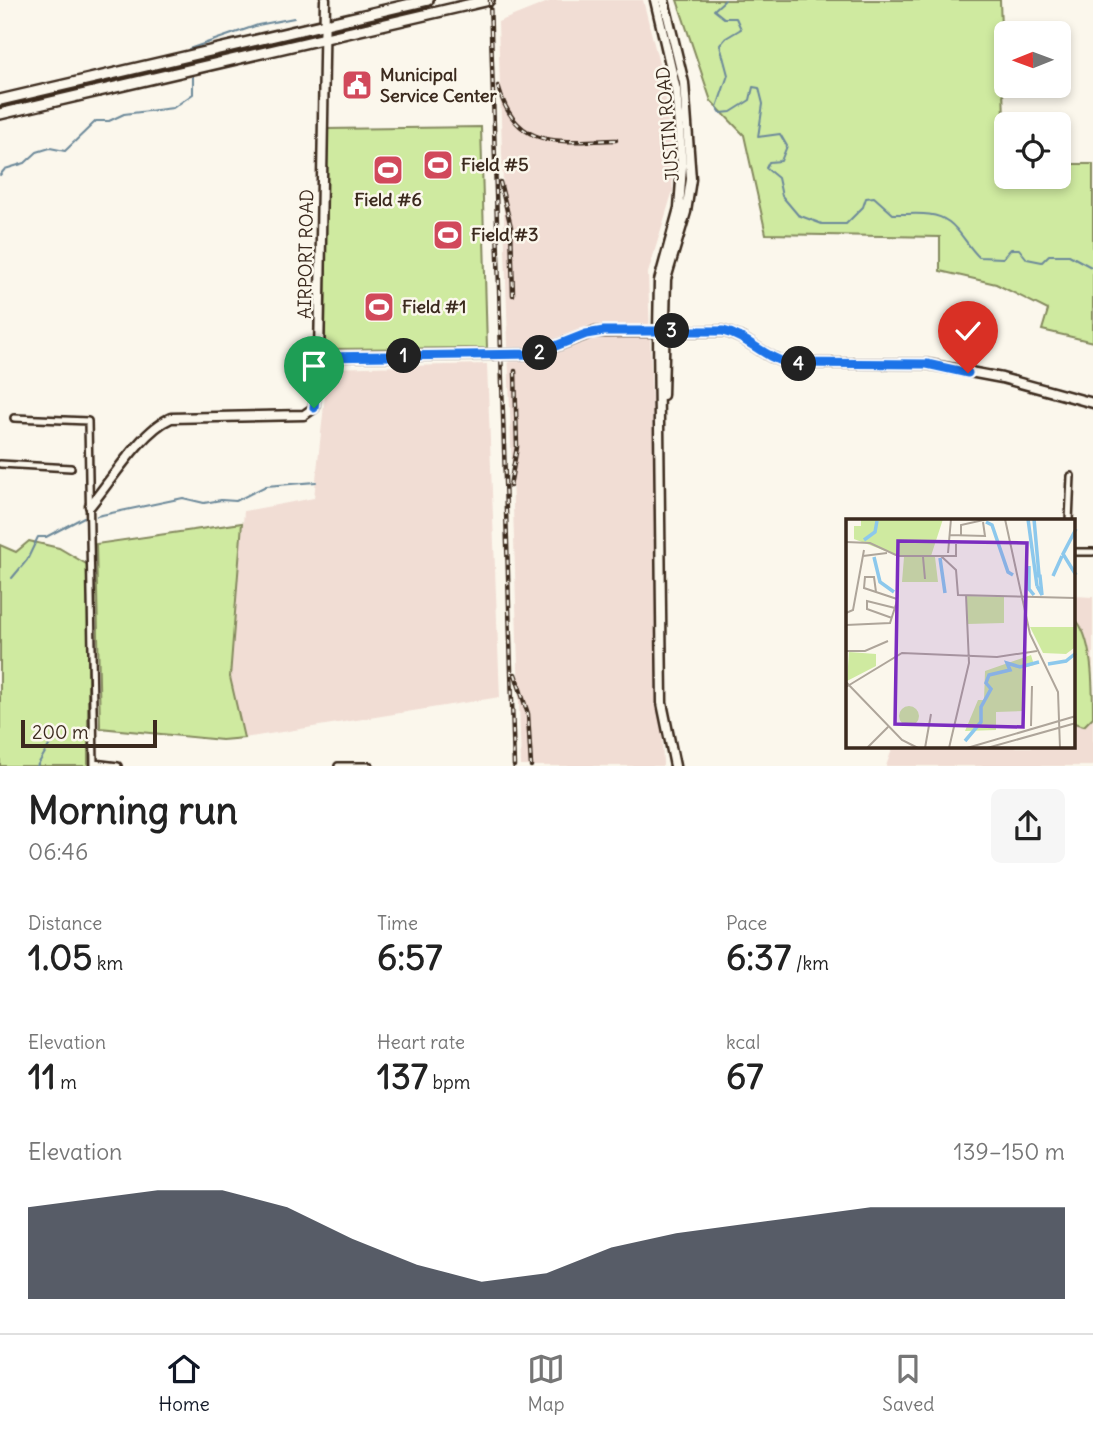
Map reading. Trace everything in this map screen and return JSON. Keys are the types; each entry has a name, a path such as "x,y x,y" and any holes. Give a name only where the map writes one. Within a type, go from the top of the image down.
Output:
{"main road":[{"path":"0,100 428,0"},
{"path":"0,114 489,0"},
{"path":"65,85 68,98"}],"street":[{"name":"AIRPORT ROAD","path":"90,506 157,425 171,418 303,415 313,410 319,357 326,0"},
{"name":"JUSTIN ROAD","path":"655,0 676,90 682,167 679,208 669,252 662,331 666,365 658,411 662,703 675,766"},
{"name":"JUSTIN ROAD","path":"664,0 684,83 691,179 686,212 669,252"},
{"path":"319,357 535,354 593,332 712,330 737,334 770,357 787,363 927,364 1002,379 1093,403"},
{"path":"14,418 87,420 94,764 118,766"},
{"path":"0,464 71,468"},
{"path":"1069,519 1071,476"},
{"path":"338,766 370,766"}],"shaded area":[{"path":"553,0 643,0 665,88 673,190 648,273 663,766 521,766 498,22"},
{"path":"487,364 500,697 244,738 230,677 244,511 314,498 328,368"},
{"path":"1076,596 1093,597 1093,766 886,766 893,748 1076,748"}],"green space":[{"path":"677,0 1000,0 1001,21 994,21 994,98 1003,98 1004,112 994,112 994,189 1071,189 1071,164 1093,164 1093,342 1042,330 1048,310 996,284 940,271 940,237 766,234 744,135 711,101"},
{"path":"481,127 487,348 325,349 326,129"},
{"path":"242,523 230,677 244,738 222,740 100,728 96,544"},
{"path":"29,541 59,548 88,565 88,766 0,766 0,545 16,552"},
{"path":"1076,621 1085,637 1092,677 1093,717 1084,726 1076,724"}],"waterway":[{"path":"725,0 714,10 724,18 736,18 741,29 720,45 728,75 717,107 721,113 731,112 750,100 753,87 759,88 763,104 758,137 780,134 787,146 781,161 769,162 766,168 778,178 782,196 798,215 822,224 846,224 863,207 866,198 874,197 893,214 929,214 943,218 957,230 979,257 1003,258 1011,249 1019,249 1027,259 1042,262 1049,255 1069,255 1093,268"},
{"path":"189,49 258,25 294,18"},
{"path":"0,175 5,169 25,163 37,152 50,148 65,151 96,121 109,121 124,114 173,108 193,94 193,75"},
{"path":"97,516 183,498 204,503 236,501 266,486 316,482"},
{"path":"12,578 27,560 38,537 46,537 84,517"},
{"path":"37,766 56,734"}],"railway":[{"path":"490,0 514,766"},
{"path":"498,86 506,107 516,122 528,132 559,141 616,140"},
{"path":"500,182 511,227 513,295"},
{"path":"510,486 517,447 515,371"},
{"path":"515,674 528,714 531,766"}],"place":[{"name":"Municipal Service Center","path":"357,85"},
{"name":"Field #5","path":"438,165"},
{"name":"Field #6","path":"388,170"},
{"name":"Field #3","path":"448,235"},
{"name":"Field #1","path":"379,307"}],"route":[{"path":"314,408 319,357 535,354 586,334 604,331 723,331 737,334 770,357 787,363 823,366 927,364 968,373"}]}
